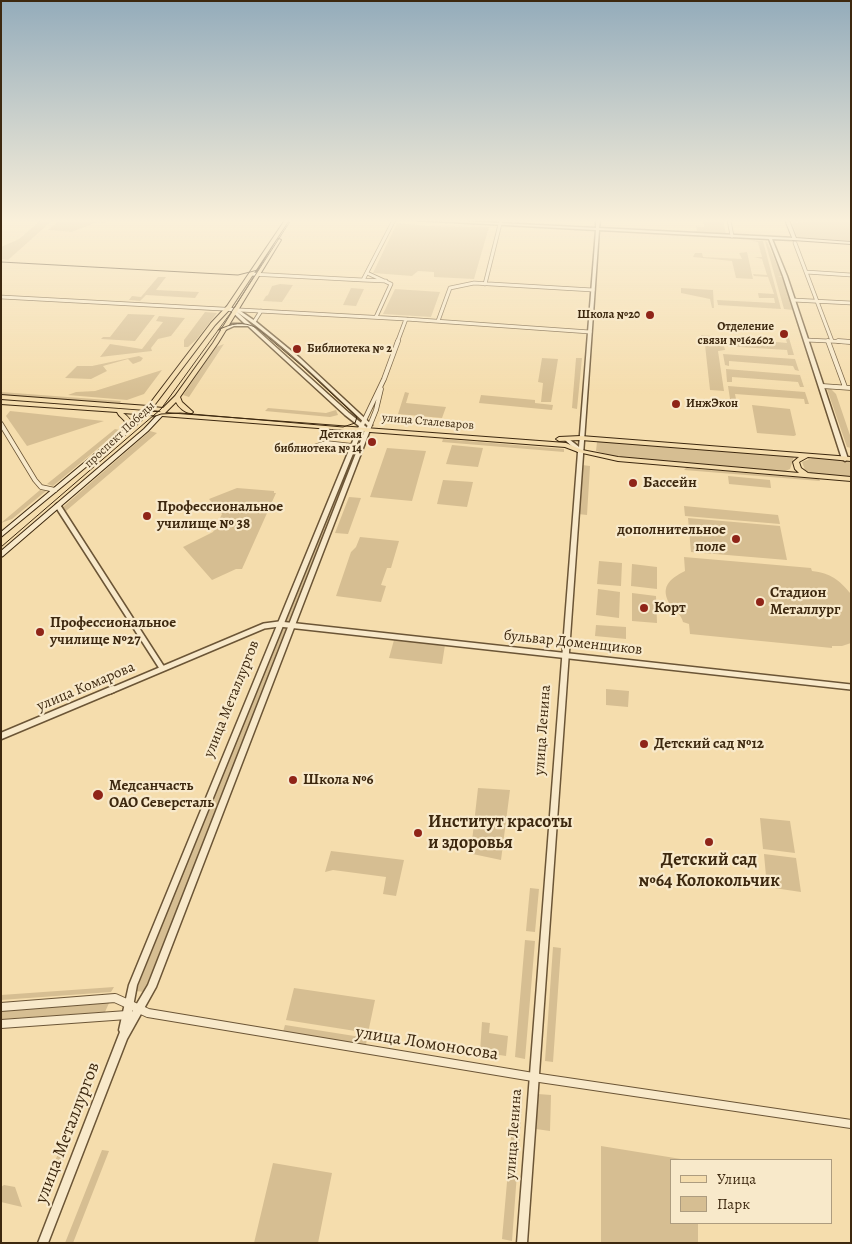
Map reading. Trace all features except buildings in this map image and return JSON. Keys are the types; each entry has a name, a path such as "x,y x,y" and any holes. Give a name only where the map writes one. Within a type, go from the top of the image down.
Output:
{"main road":[{"name":"проспект Победы","path":"1,555 146,430 177,397 229,319 231,310 249,278"},
{"name":"проспект Победы","path":"1,535 145,414 218,318 231,310 255,278"},
{"path":"218,318 225,317 229,319"},
{"path":"122,406 144,404 159,396"},
{"name":"улица Сталеваров","path":"1,397 150,408 163,412 334,429 360,430 369,427 567,440 581,438 848,459"},
{"path":"177,397 178,403 190,412"},
{"name":"улица Сталеваров","path":"1,402 145,414 190,412 360,430"},
{"path":"117,412 126,416 130,422 130,428"},
{"name":"улица Сталеваров","path":"369,427 566,445 580,451 618,459 851,479"},
{"path":"808,456 799,459 796,464 802,473 811,476"}],"street":[{"path":"322,278 386,281"},
{"path":"376,318 391,284 379,278"},
{"path":"485,284 487,278"},
{"name":"улица Ленина","path":"522,1243 593,278"},
{"path":"785,278 848,459"},
{"path":"808,278 845,387"},
{"path":"438,321 450,288 458,285 474,283 592,290"},
{"path":"1,297 406,319 590,332"},
{"path":"793,300 851,303"},
{"path":"231,310 254,322 364,418 369,427"},
{"path":"231,310 360,430"},
{"path":"254,322 261,311"},
{"name":"улица Металлургов","path":"43,1243 134,1012 152,987 369,427 406,319"},
{"path":"222,330 237,325 251,327"},
{"path":"806,340 851,342"},
{"name":"улица Металлургов","path":"134,1012 129,1004 133,984 364,418 384,379"},
{"path":"822,386 851,388"},
{"path":"1,424 35,480 41,487 55,490"},
{"path":"567,440 580,451"},
{"path":"302,451 326,442 353,446"},
{"path":"58,506 162,668"},
{"name":"улица Комарова","path":"1,736 264,626 279,624 292,626"},
{"name":"бульвар Доменщиков","path":"292,626 851,686"},
{"path":"1,1007 115,998 129,1004"},
{"path":"1,1024 134,1012"},
{"name":"улица Ломоносова","path":"134,1012 533,1077 851,1124"}],"green space":[{"path":"157,278 165,278 156,290 199,292 195,298 146,295 140,301 129,300 132,296 141,297"},
{"path":"768,278 773,278 781,309 718,305 717,300 775,303 774,298 759,298 758,293 774,294"},
{"path":"775,278 782,278 793,310 784,309"},
{"path":"280,284 293,285 282,302 263,301 272,286"},
{"path":"351,288 364,289 356,306 343,305"},
{"path":"681,288 713,290 714,308 712,308 710,299 681,293"},
{"path":"395,289 440,292 431,317 383,314"},
{"path":"205,312 217,313 196,340 188,347 184,347 184,340"},
{"path":"128,314 155,315 135,341 101,339 103,337 110,337"},
{"path":"159,316 185,318 171,336 158,339 151,348 152,351 100,357 110,344 142,349 163,322 156,321"},
{"path":"701,335 787,343 785,336 789,338 794,355 788,355 787,350 724,346 725,350 718,351 724,391 710,390 705,345 707,344 707,337"},
{"path":"224,344 189,397 183,395 216,347"},
{"path":"723,354 795,359 799,371 795,370 793,366 729,361 729,366 725,365"},
{"path":"139,356 143,358 141,361 133,364 128,359 103,366 107,371 91,379 65,378 77,366 92,366"},
{"path":"542,358 558,359 551,402 541,402 543,383 538,382"},
{"path":"576,358 582,358 577,409 572,408"},
{"path":"726,369 800,375 804,387 800,387 798,382 732,377 732,382 727,382"},
{"path":"162,370 144,394 127,400 68,395 76,392 95,391"},
{"path":"728,386 805,392 809,404 805,404 804,399 735,394 736,399 730,399"},
{"path":"827,389 831,389 836,394 851,438 851,448 847,447"},
{"path":"1,392 121,401 120,403 1,395"},
{"path":"405,392 409,393 406,403 446,407 442,418 398,414"},
{"path":"481,395 535,400 535,403 553,405 552,410 479,403"},
{"path":"752,405 790,409 796,435 757,433"},
{"path":"268,408 326,413 336,410 338,415 330,417 265,411"},
{"path":"10,411 104,421 27,446 6,416"},
{"path":"115,429 120,430 53,486 47,484"},
{"path":"150,431 157,433 66,511 63,507"},
{"path":"443,439 564,449 564,452 442,442"},
{"path":"597,442 794,457 790,469 785,471 617,457 596,451"},
{"path":"452,445 483,448 478,467 446,464"},
{"path":"387,448 426,451 412,501 370,497"},
{"path":"357,451 290,623 284,622 353,452"},
{"path":"812,458 851,460 851,477 811,474 805,470 802,462"},
{"path":"582,465 590,466 587,515 578,514"},
{"path":"686,468 819,479 820,481 684,470"},
{"path":"728,476 770,480 771,488 729,484"},
{"path":"443,480 473,482 467,507 437,504"},
{"path":"237,488 274,491 276,493 242,569 236,569 212,580 183,547 213,532 222,514 209,499"},
{"path":"40,490 46,491 12,519 1,523"},
{"path":"349,497 361,498 348,534 335,533"},
{"path":"684,506 778,515 780,524 685,516"},
{"name":"дополнительное поле","path":"688,518 780,526 787,560 691,552"},
{"path":"360,537 399,541 391,568 387,568 381,585 386,586 381,602 336,596 351,552 356,547"},
{"name":"Стадион Металлург","path":"684,557 811,568 812,571 830,575 851,594 851,643 842,646 832,646 832,648 690,634 689,624 683,622 680,615 671,606 666,594 670,581 685,571"},
{"name":"Корт","path":"599,561 622,563 621,586 597,584"},
{"name":"Корт","path":"632,564 657,567 657,589 631,586"},
{"name":"Корт","path":"598,589 620,592 619,618 596,615"},
{"name":"Корт","path":"632,593 656,596 657,623 632,621"},
{"path":"596,625 626,627 626,639 595,636"},
{"path":"282,627 288,628 144,992 136,991"},
{"path":"394,640 445,645 442,664 389,658"},
{"path":"606,689 629,691 628,707 606,705"},
{"path":"478,788 510,790 501,860 468,853 471,850"},
{"path":"760,818 790,821 795,853 763,849"},
{"path":"331,851 404,860 396,896 383,894 386,877 333,870 325,872"},
{"path":"764,854 796,858 801,892 767,887"},
{"path":"530,888 539,889 535,932 526,931"},
{"path":"525,940 535,941 525,1059 515,1057"},
{"path":"553,947 561,948 553,1062 545,1061"},
{"path":"114,987 111,992 1,1000 1,995"},
{"path":"294,988 375,1000 368,1033 286,1020"},
{"path":"109,1003 105,1012 1,1019 1,1011"},
{"path":"482,1022 490,1023 489,1033 508,1036 506,1056 480,1052"},
{"path":"285,1025 367,1038 366,1045 283,1032"},
{"path":"515,1091 523,1092 512,1241 502,1239"},
{"path":"538,1094 551,1095 550,1131 536,1129"},
{"path":"71,1120 78,1121 56,1179 49,1177"},
{"path":"601,1146 681,1159 670,1159 670,1224 698,1224 698,1243 601,1243"},
{"path":"102,1150 109,1151 73,1243 65,1243"},
{"path":"273,1163 332,1173 318,1243 254,1243"},
{"path":"4,1185 15,1187 22,1207 1,1202 1,1187"}],"tram line":[{"path":"218,330 253,278"},
{"path":"153,417 161,414 180,413 343,427 355,423 357,417 302,366 257,328 247,324 238,324 218,330"},
{"path":"1,547 161,409 218,330"}],"place":[{"name":"Школа №20","path":"650,315"},
{"name":"Отделение связи №162602","path":"784,334"},
{"name":"Библиотека № 2","path":"297,349"},
{"name":"ИнжЭкон","path":"676,404"},
{"name":"Детская библиотека № 14","path":"372,442"},
{"name":"Бассейн","path":"633,483"},
{"name":"Профессиональное училище № 38","path":"147,516"},
{"name":"дополнительное поле","path":"736,539"},
{"name":"Стадион Металлург","path":"760,602"},
{"name":"Корт","path":"644,608"},
{"name":"Профессиональное училище №27","path":"40,632"},
{"name":"Детский сад №12","path":"644,744"},
{"name":"Школа №6","path":"293,780"},
{"name":"Медсанчасть ОАО Северсталь","path":"98,795"},
{"name":"Институт красоты и здоровья","path":"418,833"},
{"name":"Детский сад №64 Колокольчик","path":"709,842"}]}
